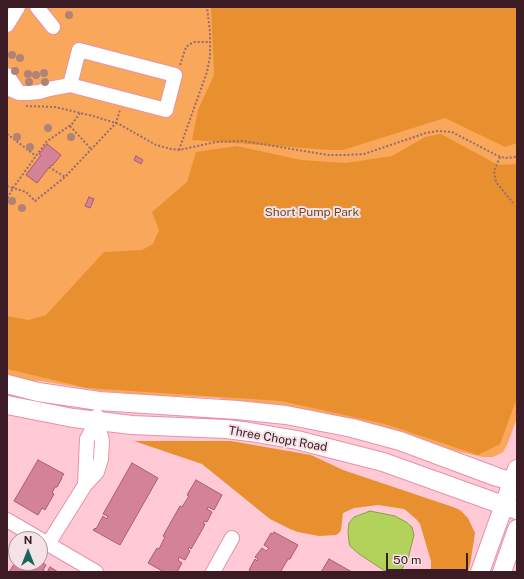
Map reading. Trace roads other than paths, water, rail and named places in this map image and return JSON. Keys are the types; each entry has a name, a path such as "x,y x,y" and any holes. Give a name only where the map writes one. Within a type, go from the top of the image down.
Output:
{"main road":[{"name":"Three Chopt Road","path":"7,384 38,392 99,401 251,411 286,415 352,428 516,478"},
{"name":"Three Chopt Road","path":"7,405 50,414 132,425 226,429 297,440 383,462 510,508"},
{"path":"480,572 510,508 516,478"},
{"path":"502,572 517,529"}],"street":[{"path":"7,25 18,7"},
{"path":"37,7 53,27"},
{"path":"7,74 16,96 70,85 166,110 175,75 79,50 70,85"},
{"path":"96,572 48,544 85,485 87,439 97,420 99,401"},
{"path":"7,520 26,531"},
{"path":"213,572 232,538"}],"park label":[{"name":"Short Pump Park","path":"312,212"}]}
